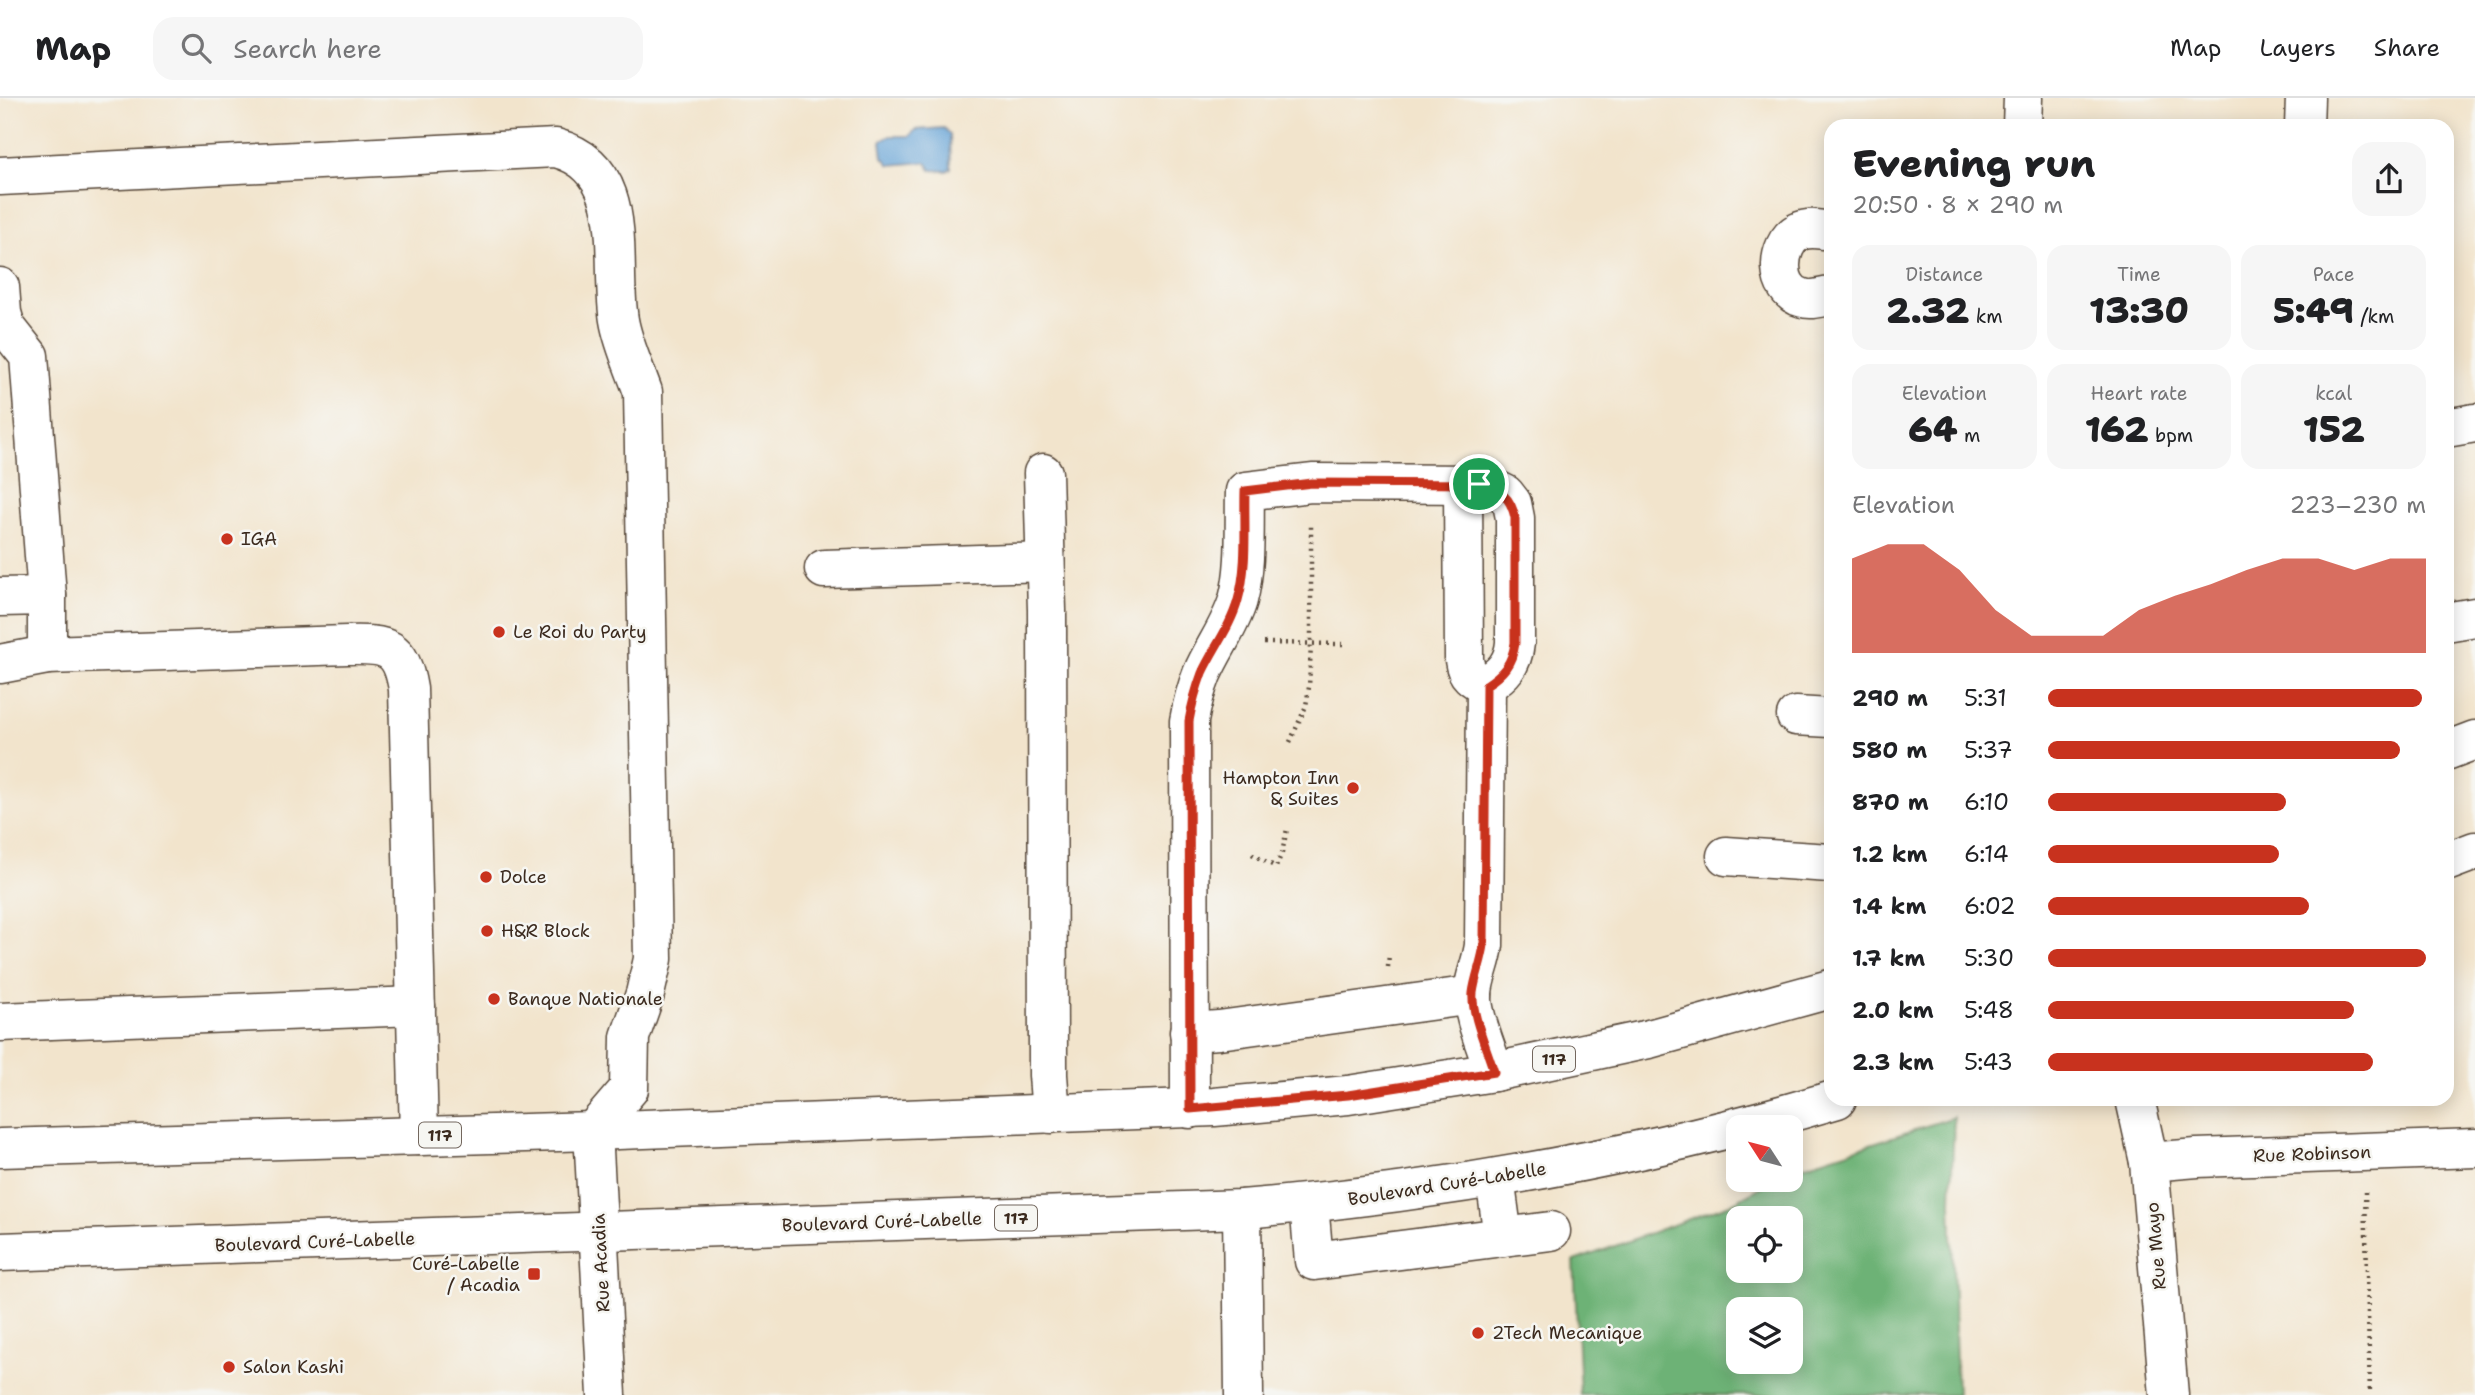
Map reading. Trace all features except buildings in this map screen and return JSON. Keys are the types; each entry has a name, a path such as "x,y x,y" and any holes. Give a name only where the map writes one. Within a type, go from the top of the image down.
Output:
{"main road":[{"path":"2022,98 2022,119"},
{"path":"2304,119 2305,98"},
{"path":"0,176 556,148 579,157 601,180 609,201 614,228 619,321 643,391 653,959 645,994 630,1037 629,1089 593,1131"},
{"path":"1824,230 1800,231 1787,242 1781,262 1781,272 1786,283 1797,295 1804,299 1824,297"},
{"path":"0,286 6,327 29,356 47,596 47,655"},
{"path":"2454,427 2475,423"},
{"path":"1043,474 1048,1075 1051,1114"},
{"path":"1190,1109 1189,721 1202,673 1226,630 1238,600 1242,574 1245,491 1312,483 1463,483 1491,487 1505,494 1512,503 1515,518 1515,643 1513,657 1507,669 1486,685"},
{"path":"1463,483 1464,660 1466,671 1472,678 1486,685"},
{"path":"824,569 1045,562"},
{"path":"0,597 47,596"},
{"path":"2454,621 2475,617"},
{"path":"0,664 47,655 375,645 387,647 395,653 402,662 408,689 419,1136"},
{"path":"1486,685 1484,945 1473,995 1475,1012 1494,1072"},
{"path":"2454,748 2475,740"},
{"path":"2454,859 2475,851"},
{"path":"1726,856 1824,863"},
{"name":"117","path":"0,1148 593,1131 1190,1109 1348,1095 1494,1072 1648,1039 1824,991"},
{"path":"1189,1032 1219,1031 1473,995"},
{"path":"0,1022 416,1006"},
{"name":"Boulevard Curé-Labelle","path":"0,1252 600,1233 1242,1209 1309,1204 1432,1189 1495,1178 1706,1134 1824,1103"},
{"name":"Rue Mayo","path":"2137,1106 2149,1162 2169,1395"},
{"name":"Rue Acadia","path":"593,1131 607,1395"},
{"name":"Rue Robinson","path":"2149,1162 2475,1147"},
{"path":"1495,1178 1503,1237"},
{"path":"1309,1204 1314,1261 1551,1231"},
{"path":"1242,1209 1244,1395"}],"path":[{"path":"1290,742 1306,706 1311,644 1310,527 1313,516"},
{"path":"1311,644 1343,644"},
{"path":"1252,854 1276,866 1287,829"},
{"path":"2365,1191 2370,1395"}],"green space":[{"path":"1954,1117 1951,1201 1957,1395 1580,1395 1574,1261 1730,1204 1752,1192 1803,1192 1803,1166"}],"water":[{"path":"944,128 950,135 951,168 947,171 931,170 926,162 890,165 883,157 881,141 890,136 910,136 915,130"}],"place":[{"name":"IGA","path":"227,539"},
{"name":"Le Roi du Party","path":"499,632"},
{"name":"Hampton Inn & Suites","path":"1353,788"},
{"name":"Dolce","path":"486,877"},
{"name":"H&R Block","path":"487,931"},
{"name":"Banque Nationale","path":"494,999"},
{"name":"Curé-Labelle / Acadia","path":"534,1274"},
{"name":"2Tech Mecanique","path":"1478,1333"},
{"name":"Salon Kashi","path":"229,1367"}],"route":[{"path":"1312,483 1479,484 1505,494 1512,503 1515,518 1513,657 1507,669 1486,685 1484,945 1473,995 1475,1012 1494,1072 1348,1095 1190,1109 1189,721 1202,673 1226,630 1238,600 1242,574 1245,491 1312,483"}]}
